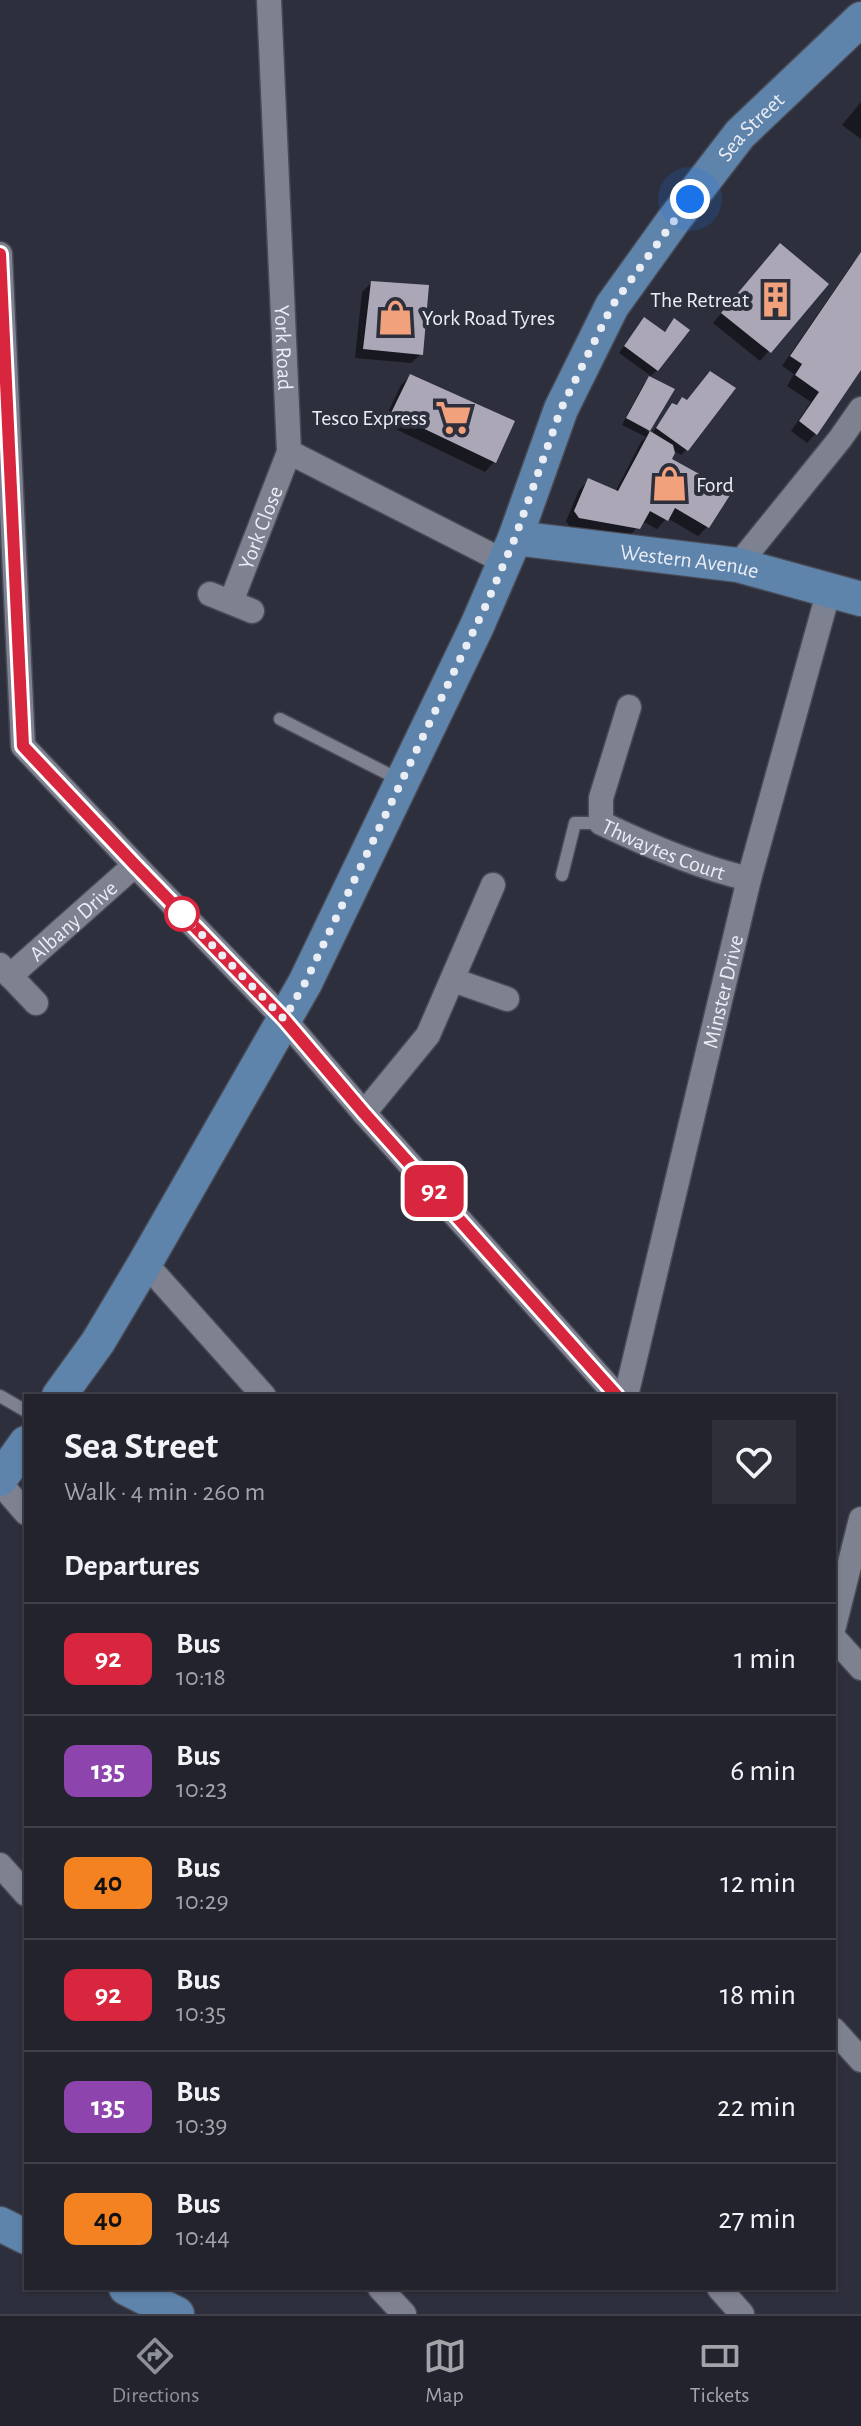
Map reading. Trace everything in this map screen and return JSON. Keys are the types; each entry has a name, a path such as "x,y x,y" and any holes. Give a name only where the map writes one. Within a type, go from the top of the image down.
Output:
{"main road":[{"name":"Sea Street","path":"60,1394 98,1342 305,983 403,782 510,550 561,409 612,306 740,134 861,19"},
{"name":"Western Avenue","path":"510,550 738,565 845,595"},
{"path":"0,1481 24,1446"},
{"path":"0,2224 24,2236"},
{"path":"130,2290 177,2314"}],"street":[{"name":"York Road","path":"269,0 289,452"},
{"name":"Albany Drive","path":"0,254 23,746 284,1019 615,1394"},
{"path":"738,565 861,409"},
{"path":"289,452 397,508 510,550"},
{"name":"York Close","path":"231,603 289,452"},
{"name":"Minster Drive","path":"626,1394 749,879 845,595"},
{"name":"Thwaytes Court","path":"629,707 601,798 601,823 637,841 711,870 749,879"},
{"name":"Albany Drive","path":"36,1003 5,970 135,865"},
{"path":"364,1113 428,1035 493,885"},
{"path":"453,980 507,999"},
{"path":"145,1263 262,1394"},
{"path":"0,1481 24,1511"},
{"path":"836,1618 861,1519"},
{"path":"836,1640 861,1668"},
{"path":"0,1865 24,1892"},
{"path":"836,2032 861,2060"},
{"path":"382,2290 404,2314"},
{"path":"721,2290 742,2314"}],"lane":[{"path":"280,719 403,782"},
{"path":"562,875 575,823 601,823"},
{"path":"0,1396 24,1410"}],"building":[{"name":"The Retreat","path":"780,243 829,284 771,353 721,313"},
{"path":"861,252 861,370 817,435 799,421 819,392 795,375 802,364 790,356"},
{"name":"York Road Tyres","path":"371,281 429,285 423,355 363,349"},
{"path":"644,317 665,332 674,318 690,330 658,371 624,346"},
{"path":"710,371 736,388 688,451 656,428 672,403 677,405 682,397 687,400"},
{"name":"Tesco Express","path":"410,374 515,421 496,463 391,413"},
{"path":"649,376 675,389 650,431 626,418"},
{"name":"Ford","path":"650,431 673,445 675,453 672,459 732,492 709,528 675,508 668,521 650,511 640,529 579,518 574,511 588,478 618,491"}],"bus line":[{"name":"92","path":"0,254 23,746 284,1019 615,1394"}],"place":[{"name":"The Retreat","path":"775,299"},
{"name":"York Road Tyres","path":"396,317"},
{"name":"Tesco Express","path":"453,417"},
{"name":"Ford","path":"670,484"}],"route":[{"path":"182,914 177,909 284,1019 305,983 477,626 515,538 561,409 612,306 690,199"}]}
